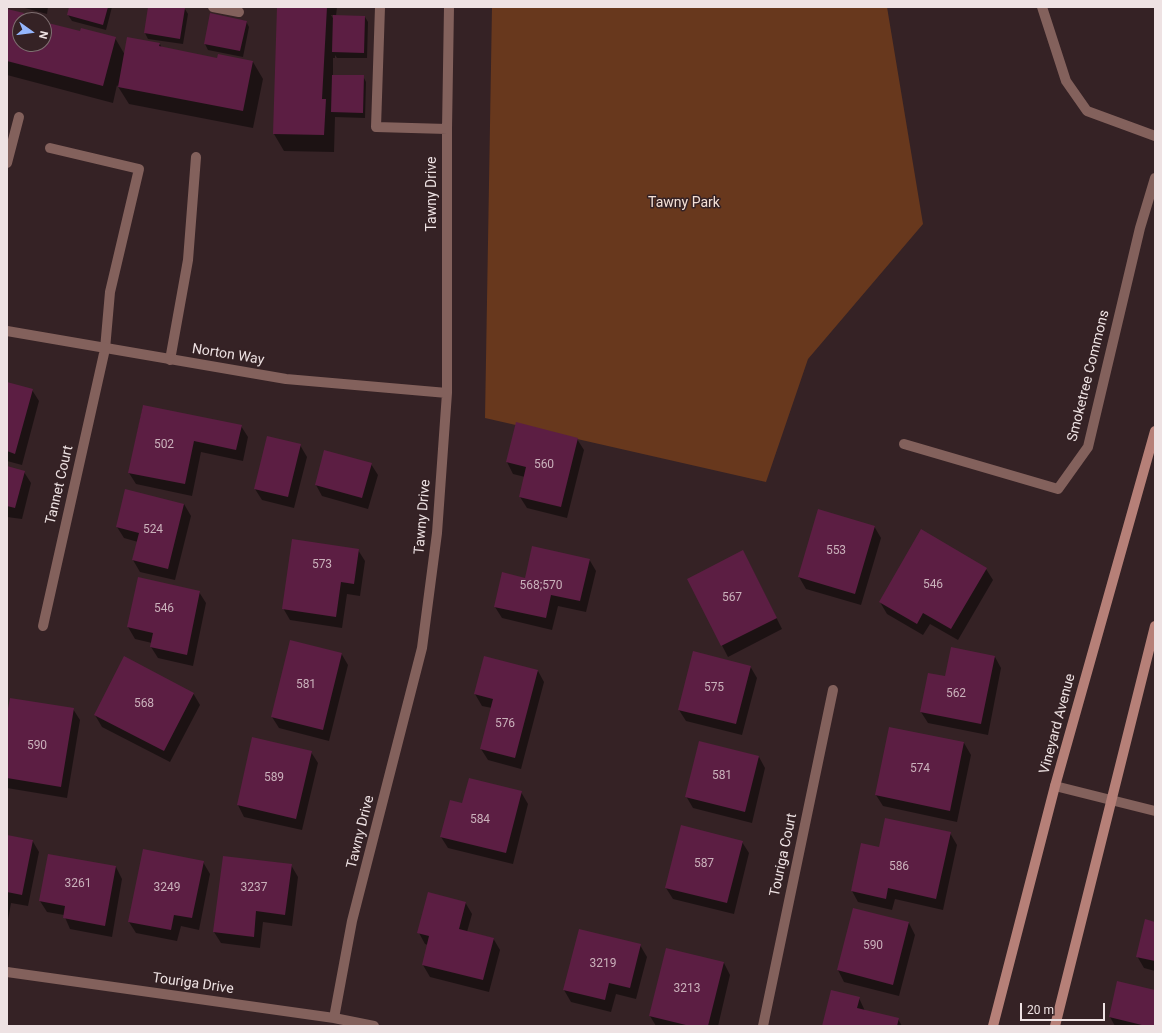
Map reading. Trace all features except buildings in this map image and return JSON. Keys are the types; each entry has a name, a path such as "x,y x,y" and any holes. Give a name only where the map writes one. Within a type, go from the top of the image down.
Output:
{"street":[{"path":"213,7 239,12"},
{"path":"380,7 376,127 447,129"},
{"name":"Tawny Drive","path":"334,1018 352,920 422,648 437,533 446,393 449,7"},
{"path":"1042,7 1066,81 1086,110 1155,136"},
{"path":"7,163 19,117"},
{"name":"Tannet Court","path":"43,626 105,349 110,292 139,169 50,148"},
{"path":"170,360 188,260 196,157"},
{"name":"Smoketree Commons","path":"904,444 1058,489 1088,447 1140,228 1155,178"},
{"name":"Norton Way","path":"7,331 286,379 446,393"},
{"name":"Vineyard Avenue","path":"993,1026 1055,786 1155,430"},
{"path":"1055,1026 1155,626"},
{"name":"Touriga Court","path":"763,1026 834,690"},
{"path":"1055,786 1155,811"},
{"name":"Touriga Drive","path":"7,972 334,1018 374,1026"}],"green space":[{"name":"Tawny Park","path":"492,7 887,7 923,224 808,359 766,482 485,418"}]}
